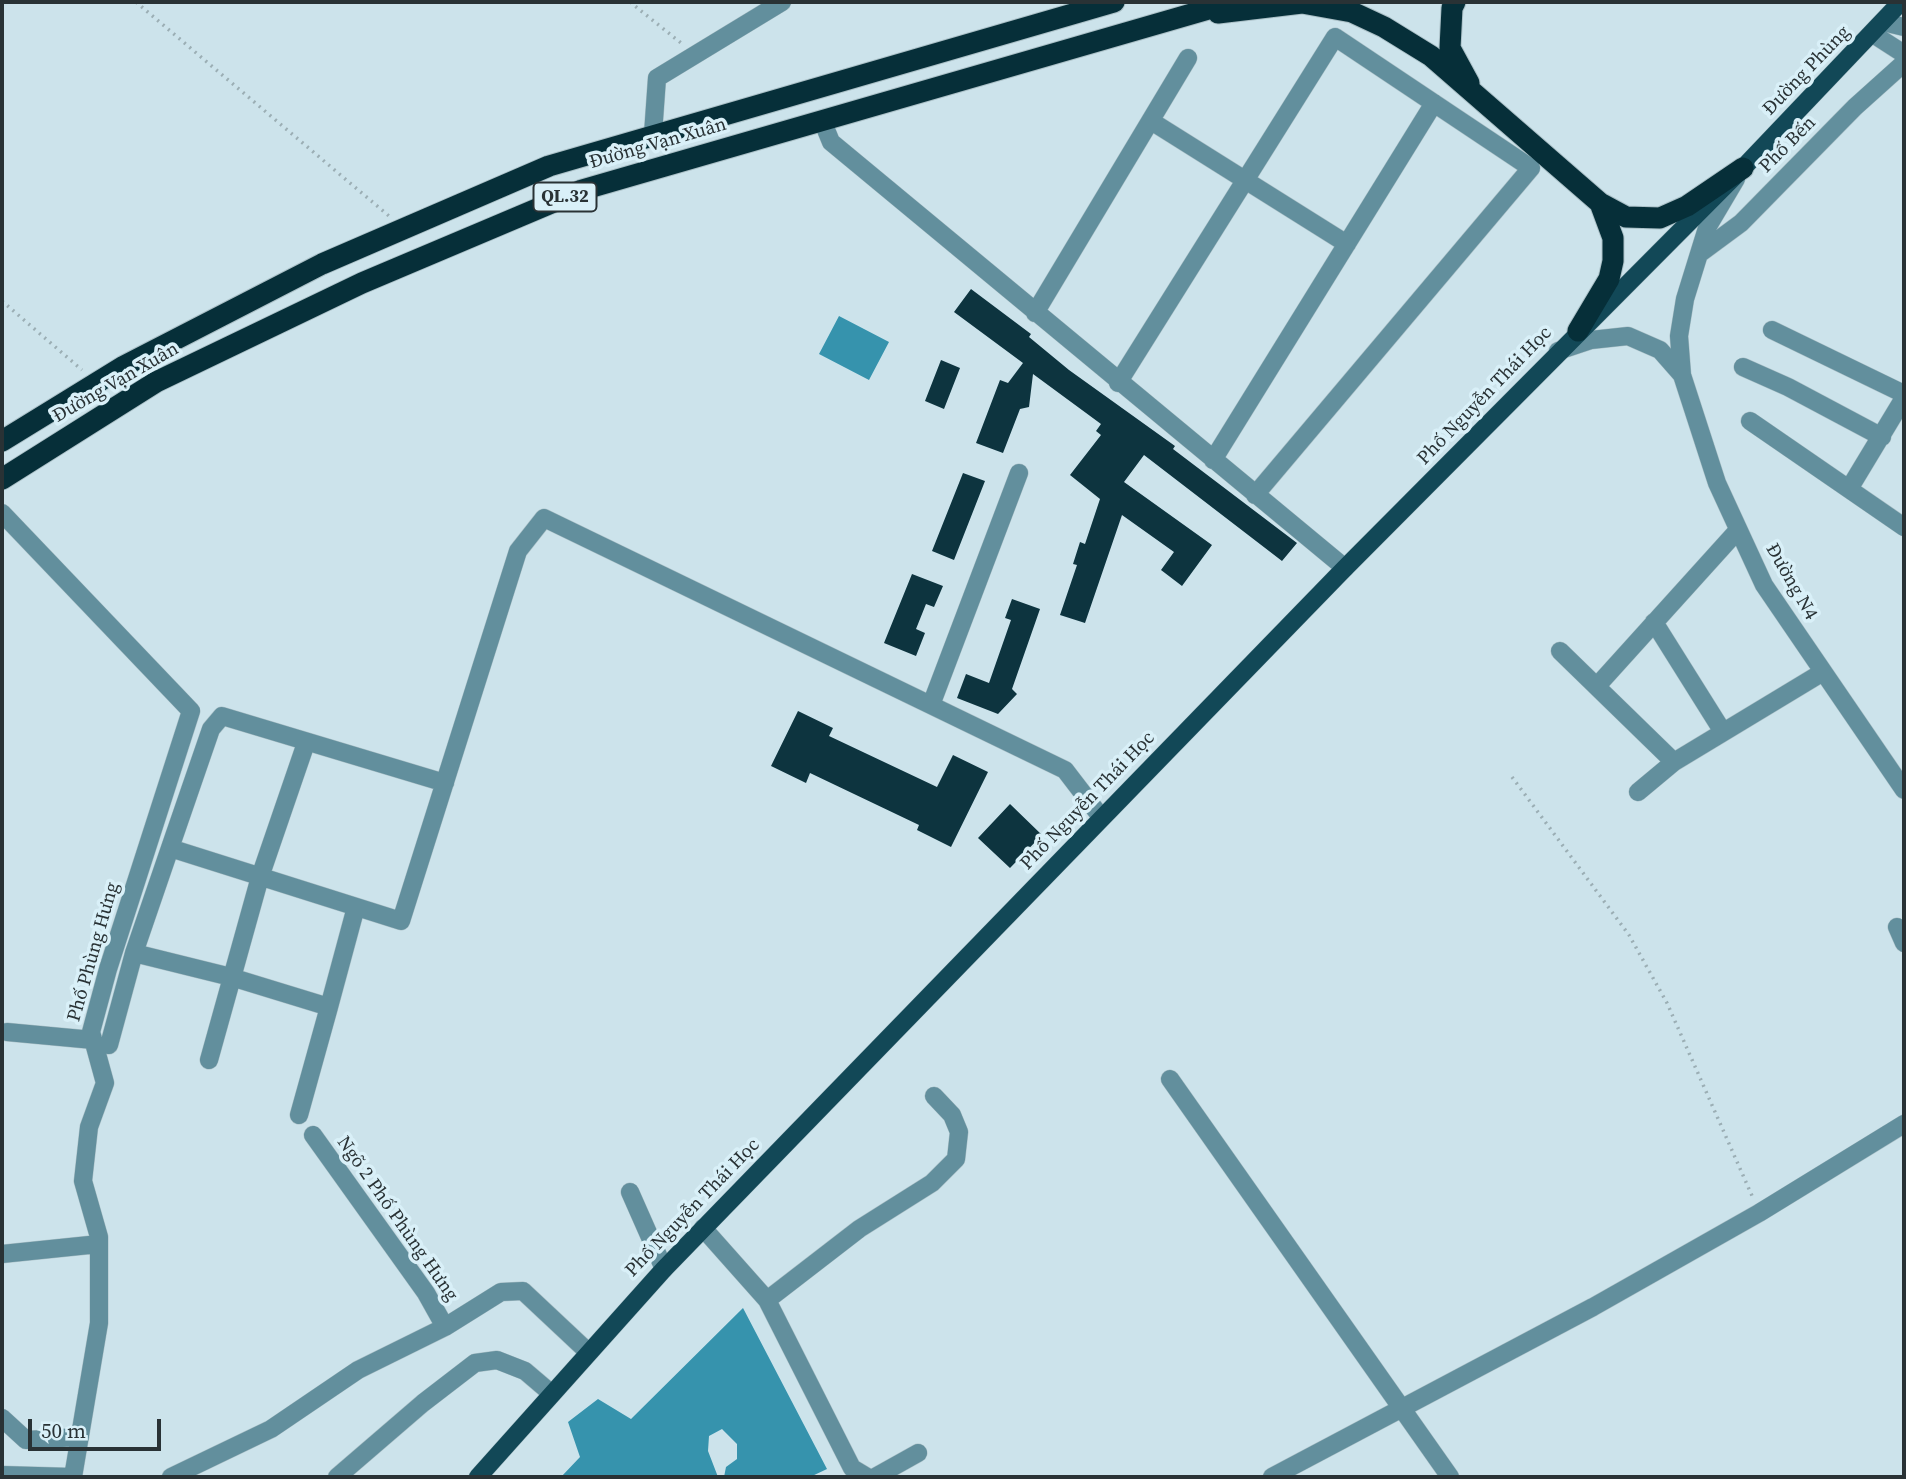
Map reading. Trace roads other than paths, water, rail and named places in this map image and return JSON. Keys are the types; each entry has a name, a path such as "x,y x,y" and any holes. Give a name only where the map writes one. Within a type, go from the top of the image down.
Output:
{"highway":[{"path":"1055,19 1098,2"},
{"name":"QL.32","path":"1055,19 1114,2"},
{"name":"QL.32","path":"1169,18 1233,2"},
{"path":"1455,2 1452,8 1450,48 1477,97"},
{"path":"1169,18 1302,3 1352,12 1431,56 1600,203 1626,217 1660,218 1687,206 1742,169"},
{"name":"Đường Vạn Xuân","path":"2,479 156,382 362,283 582,190 1169,18"},
{"name":"Đường Vạn Xuân","path":"2,441 96,383 322,264 548,166 1055,19"},
{"path":"1578,331 1609,279 1613,261 1613,238 1600,203"},
{"path":"213,320 228,347"}],"main road":[{"name":"Đường Phùng","path":"1742,169 1901,2"},
{"name":"Phố Nguyễn Thái Học","path":"478,1477 587,1351 703,1228 1345,568 1742,169"}],"street":[{"path":"653,134 657,78 782,2"},
{"path":"1878,28 1904,27"},
{"path":"1878,28 1904,54"},
{"path":"1118,383 1335,37 1531,168 1255,495"},
{"path":"1035,313 1188,58"},
{"name":"Phố Bến","path":"1699,254 1741,223 1855,107 1904,63"},
{"path":"1213,460 1434,103"},
{"path":"822,120 831,142 1118,383 1345,568"},
{"path":"1150,121 1347,244"},
{"path":"1682,375 1679,336 1685,299 1707,228 1742,169"},
{"path":"1772,330 1904,396 1849,489"},
{"path":"1558,351 1591,340 1628,336 1660,350 1682,375"},
{"path":"1743,367 1788,387 1882,437"},
{"name":"Đường N4","path":"1682,375 1717,483 1764,586 1904,790"},
{"path":"1750,421 1904,527"},
{"path":"931,705 1019,473"},
{"name":"Phố Phùng Hưng","path":"2,513 191,711 108,969 92,1032 101,1043 105,1083 89,1127 83,1181 99,1244 99,1324 74,1477"},
{"path":"170,848 401,921 518,551 544,518 1065,770 1101,817"},
{"path":"1598,686 1738,530"},
{"path":"1654,622 1724,732"},
{"path":"1560,651 1674,762"},
{"path":"1638,792 1674,762 1823,672"},
{"path":"7,1032 101,1043 211,729 222,716 444,783"},
{"path":"209,1060 260,877 306,743"},
{"path":"299,1115 356,907"},
{"path":"134,953 231,977 329,1007"},
{"path":"1170,1079 1450,1477"},
{"path":"767,1300 859,1229 932,1183 956,1158 959,1132 952,1115 934,1096"},
{"path":"1272,1477 1759,1213 1904,1124"},
{"name":"Ngõ 2 Phố Phùng Hưng","path":"313,1135 426,1293 445,1327"},
{"path":"630,1192 664,1269"},
{"path":"703,1228 767,1300 852,1468 866,1477"},
{"path":"2,1254 99,1244"},
{"path":"171,1477 271,1429 358,1370 445,1327 502,1292 523,1291 587,1351"},
{"path":"337,1477 423,1403 475,1363 497,1360 525,1371 552,1394"},
{"path":"2,1418 26,1440 80,1437"},
{"path":"875,1477 918,1453"},
{"path":"2,1475 74,1477"}],"water":[{"path":"839,316 889,342 869,380 819,354"},
{"path":"743,1308 827,1469 810,1477 724,1477 726,1467 737,1459 737,1444 722,1429 709,1436 708,1451 718,1477 561,1477 580,1457 568,1422 598,1399 631,1419"}]}
